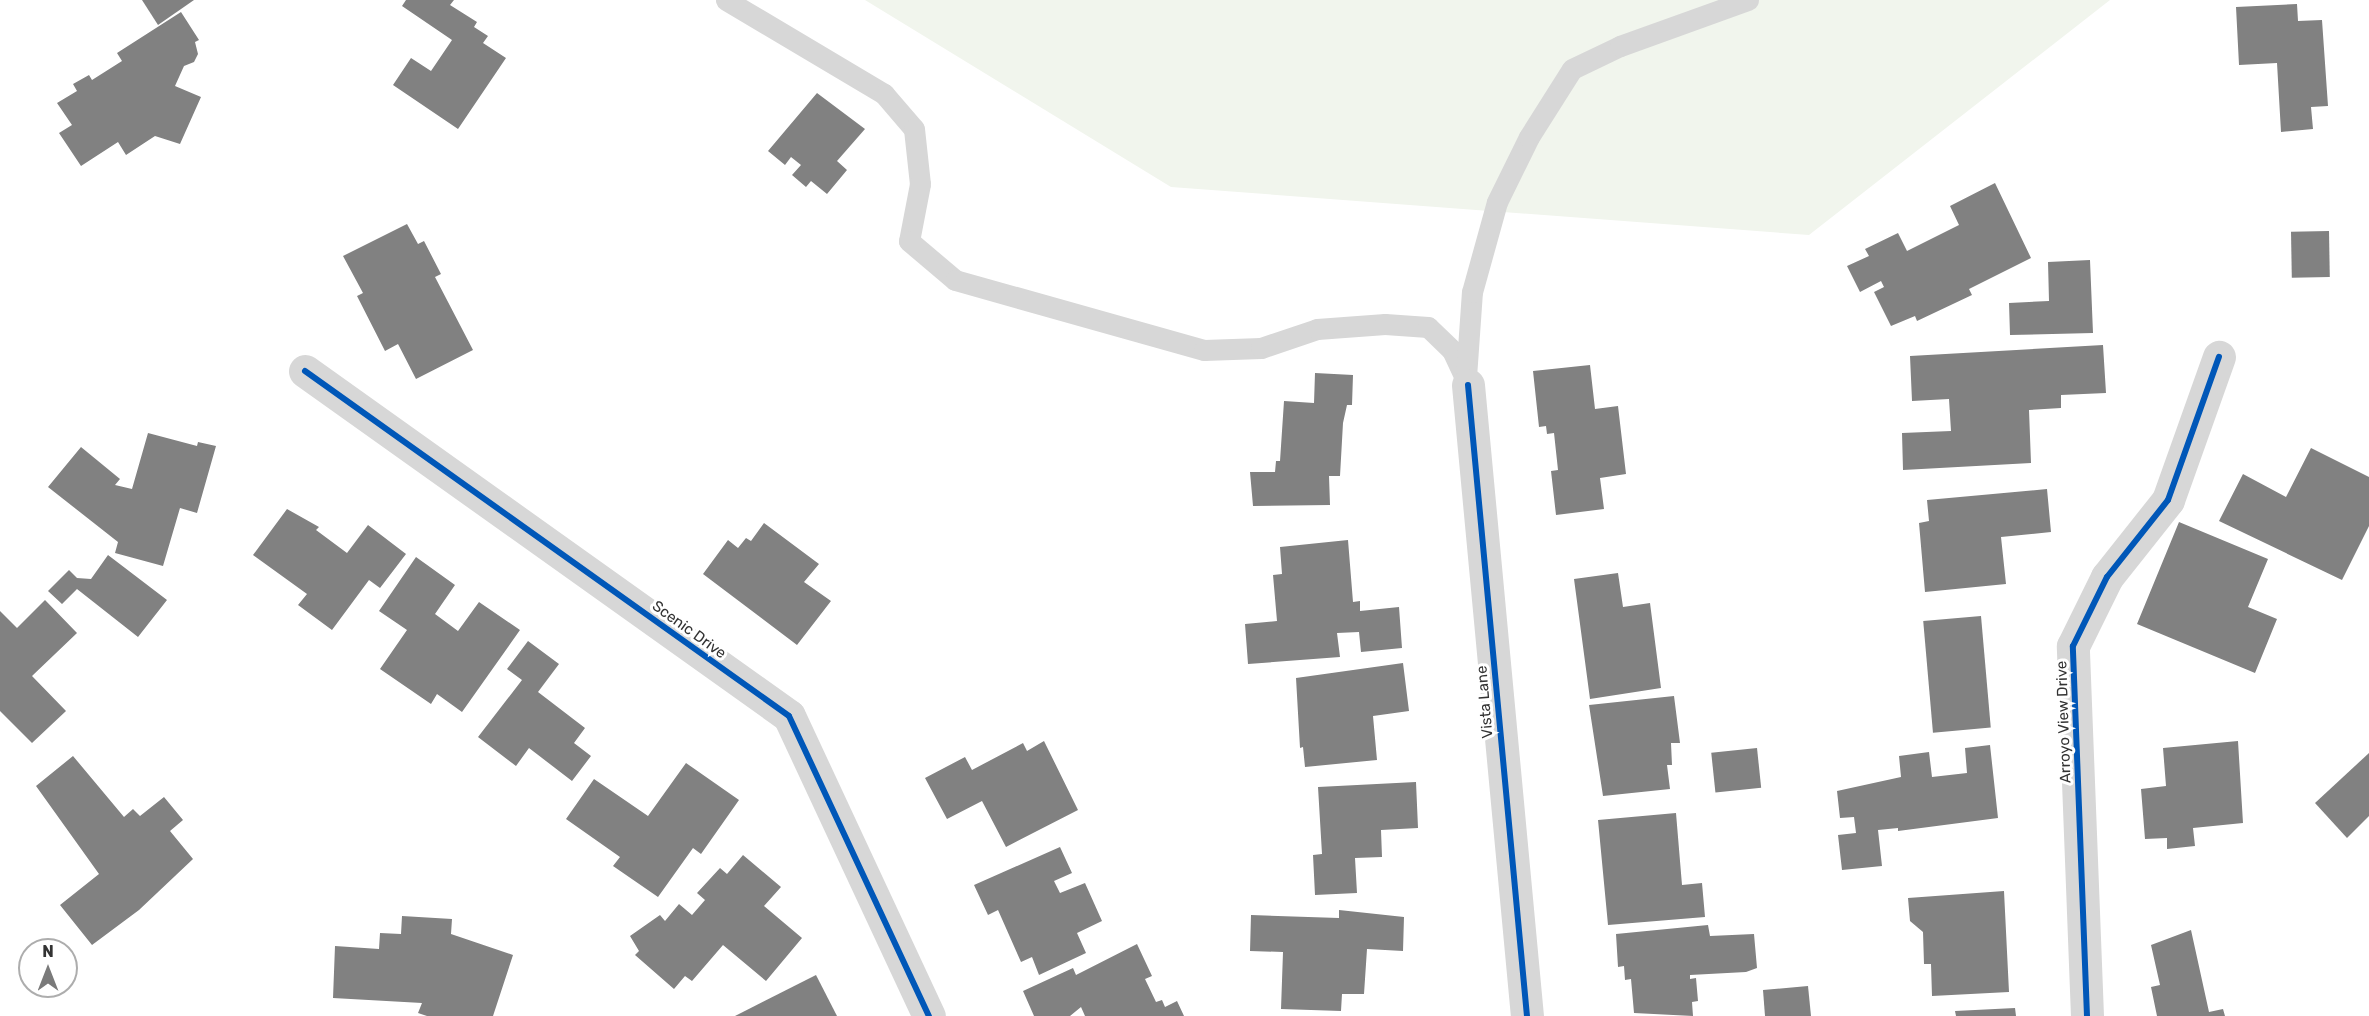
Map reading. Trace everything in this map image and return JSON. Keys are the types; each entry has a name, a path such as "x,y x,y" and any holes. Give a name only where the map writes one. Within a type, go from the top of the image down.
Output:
{"street":[{"name":"Arroyo View Drive","path":"2087,1016 2073,646 2107,576 2168,500 2219,357"},
{"name":"Scenic Drive","path":"305,371 789,716 929,1016"},
{"name":"Vista Lane","path":"1467,383 1527,1016"}],"lane":[{"path":"726,0 884,94 914,129 920,184 909,241 955,280 1204,350 1261,348 1317,329 1385,324 1428,327 1452,350 1467,383"},
{"path":"1467,383 1472,292 1497,202 1530,137 1572,69 1620,46 1748,0"}],"shaded area":[{"path":"865,0 2110,0 1809,235 1171,187"}],"building":[{"path":"142,0 194,0 158,25"},
{"path":"406,0 454,0 450,5 477,22 474,27 488,36 483,43 506,58 458,129 393,85 411,58 431,71 452,40 402,6"},
{"path":"2297,4 2298,21 2322,20 2328,106 2311,107 2313,129 2281,132 2277,63 2239,65 2236,7"},
{"path":"181,12 199,40 195,42 198,54 194,62 184,66 175,86 201,97 180,144 155,136 126,155 118,142 81,166 59,133 72,125 57,103 77,91 73,84 89,75 92,80 122,61 117,53"},
{"path":"817,93 865,129 837,161 847,170 827,194 811,181 806,187 792,175 801,165 791,157 785,165 768,151"},
{"path":"1995,183 2031,258 1969,289 1972,295 1917,321 1915,316 1891,326 1874,292 1884,287 1881,281 1860,292 1847,266 1869,256 1865,249 1898,233 1907,251 1959,225 1950,206"},
{"path":"407,224 418,244 424,241 441,274 435,277 473,350 416,379 398,344 385,351 357,296 363,293 343,256"},
{"path":"2329,231 2330,277 2292,278 2291,232"},
{"path":"2090,260 2093,333 2010,335 2009,303 2049,301 2048,262"},
{"path":"2103,345 2106,393 2061,395 2061,408 2029,410 2031,463 1903,470 1902,433 1951,431 1949,399 1912,401 1910,356"},
{"path":"1590,365 1595,409 1618,406 1626,474 1600,478 1604,509 1556,515 1551,471 1558,470 1554,433 1547,434 1546,426 1539,427 1533,371"},
{"path":"1315,373 1353,375 1352,405 1347,405 1343,423 1340,476 1329,476 1330,505 1253,506 1250,472 1275,472 1276,461 1280,461 1284,401 1314,403"},
{"path":"148,433 197,446 198,442 216,446 197,513 180,508 163,566 115,553 118,542 48,487 81,447 120,479 115,485 132,489"},
{"path":"2311,448 2369,477 2369,526 2342,580 2219,521 2243,474 2286,497"},
{"path":"2047,489 2051,532 2001,537 2006,584 1925,592 1919,523 1929,521 1927,500"},
{"path":"287,509 319,527 316,530 347,553 368,525 406,554 380,588 369,580 332,630 298,605 307,594 253,555"},
{"path":"2179,522 2268,559 2248,607 2277,619 2255,673 2137,624"},
{"path":"764,523 819,564 804,582 831,601 797,645 703,574 728,540 738,548 746,538 751,541"},
{"path":"1348,540 1353,602 1360,601 1360,611 1399,607 1402,648 1361,652 1359,632 1337,633 1340,657 1248,664 1245,624 1277,621 1273,575 1282,574 1280,547"},
{"path":"108,555 167,600 138,637 77,589 62,604 48,591 69,570 77,578 91,579"},
{"path":"416,557 455,585 435,614 458,631 479,602 520,630 462,712 437,694 431,704 380,669 407,630 379,611"},
{"path":"1618,573 1623,607 1650,603 1661,688 1590,699 1574,579"},
{"path":"45,600 77,633 32,676 66,711 32,743 0,711 0,611 17,628"},
{"path":"1981,616 1991,728 1933,733 1923,621"},
{"path":"528,641 559,664 538,692 585,728 574,743 591,756 572,781 529,748 516,766 478,737 522,680 507,669"},
{"path":"1403,663 1409,711 1373,716 1377,760 1305,767 1303,747 1300,748 1296,678"},
{"path":"1674,696 1680,743 1671,743 1672,765 1667,765 1670,789 1603,796 1589,705"},
{"path":"1044,741 1078,810 1006,847 982,801 947,819 925,778 965,757 972,770 1023,743 1027,751"},
{"path":"2238,741 2243,823 2193,828 2195,846 2167,849 2167,838 2145,839 2141,789 2166,786 2163,748"},
{"path":"1990,745 1998,818 1898,831 1898,828 1878,830 1882,866 1842,870 1838,835 1856,833 1854,817 1840,818 1837,791 1901,777 1899,756 1929,752 1932,777 1967,773 1965,748"},
{"path":"1757,748 1761,788 1715,793 1711,753"},
{"path":"2369,753 2369,816 2347,838 2315,803"},
{"path":"73,756 124,817 133,809 140,816 164,797 183,820 170,831 193,859 139,910 92,945 60,905 99,874 36,786"},
{"path":"686,763 739,800 701,854 693,848 658,897 613,866 620,857 566,819 594,779 648,816"},
{"path":"1416,782 1418,828 1381,830 1382,857 1355,858 1357,893 1315,895 1313,855 1322,854 1318,787"},
{"path":"1676,813 1682,885 1702,883 1705,917 1608,925 1598,820"},
{"path":"1060,847 1072,873 1054,881 1060,893 1085,883 1102,921 1077,933 1086,953 1039,975 1032,957 1021,962 998,910 988,915 974,885"},
{"path":"743,855 781,887 764,906 802,938 766,981 723,945 692,981 685,976 674,989 635,955 639,951 630,936 660,915 665,921 679,904 692,915 705,900 697,893 720,868 727,874"},
{"path":"2004,891 2009,992 1932,996 1931,964 1924,964 1923,932 1910,921 1908,898"},
{"path":"1339,910 1404,917 1403,951 1367,949 1364,994 1342,994 1341,1011 1281,1009 1283,952 1250,951 1251,915 1339,918"},
{"path":"402,916 452,919 451,934 513,955 493,1016 427,1016 418,1013 422,1003 333,998 335,946 379,949 380,933 401,934"},
{"path":"1708,925 1710,936 1754,934 1757,968 1746,972 1690,975 1690,979 1696,978 1698,1001 1692,1002 1693,1016 1634,1013 1631,979 1625,980 1624,966 1618,967 1616,934"},
{"path":"2191,930 2209,1012 2223,1009 2225,1016 2157,1016 2151,987 2160,985 2151,945"},
{"path":"1137,944 1152,976 1145,979 1156,1002 1162,1000 1165,1007 1177,1001 1184,1016 1085,1016 1081,1007 1070,1016 1034,1016 1023,991 1073,968 1076,975"},
{"path":"816,975 837,1016 735,1016"},
{"path":"1808,986 1811,1016 1765,1016 1763,990"},
{"path":"2015,1008 2016,1016 1956,1016 1955,1011"}],"cycle path":[{"path":"2087,1016 2073,646 2107,577 2168,500 2219,357"},
{"path":"305,371 789,716 929,1016"},
{"path":"1468,385 1527,1016"}]}
